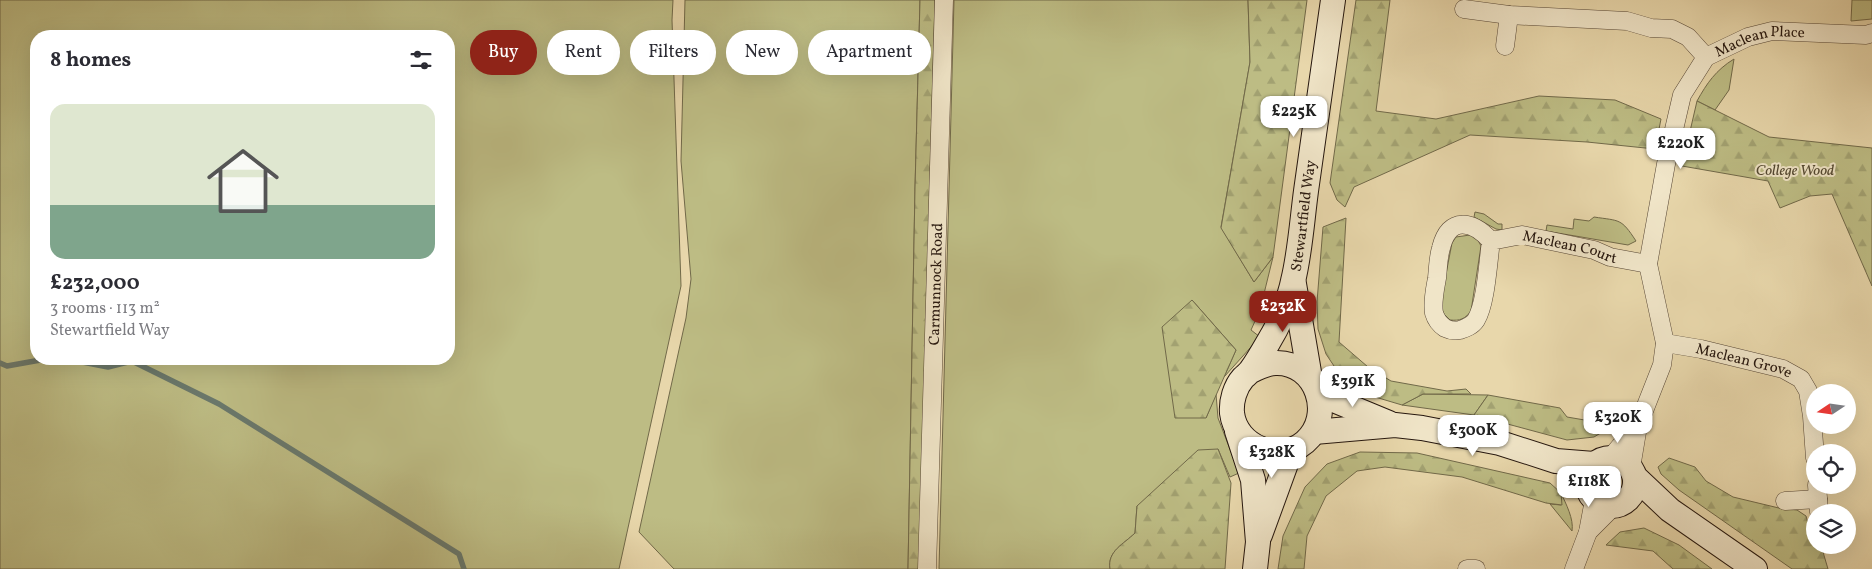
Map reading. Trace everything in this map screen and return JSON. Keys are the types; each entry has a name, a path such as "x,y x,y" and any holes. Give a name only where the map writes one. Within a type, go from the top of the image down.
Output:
{"street":[{"name":"Carmunnock Road","path":"928,569 944,0"},
{"name":"Stewartfield Way","path":"1251,371 1274,333 1293,282 1333,0"},
{"path":"1464,9 1509,15 1627,21 1651,28 1672,29 1688,37 1706,57"},
{"path":"1505,46 1509,15"},
{"name":"Maclean Place","path":"1574,569 1588,532 1638,426 1662,365 1666,343 1648,264 1666,164 1682,95 1706,57 1748,37 1772,31 1866,35 1872,33"},
{"path":"1465,224 1479,229 1491,241 1481,307 1475,321 1468,327 1457,330 1447,329 1438,322 1433,302 1441,248 1446,234 1455,226 1465,224"},
{"name":"Maclean Court","path":"1491,241 1522,235 1594,250 1610,257 1648,264"},
{"name":"Stewartfield Way","path":"1293,282 1315,386"},
{"name":"Maclean Grove","path":"1666,343 1700,349 1783,369 1800,379 1808,392 1814,444"},
{"path":"1255,569 1258,542 1253,480 1232,414 1232,402 1242,379 1262,365 1288,364 1300,370 1315,386 1395,425"},
{"path":"1236,426 1243,437 1253,446 1278,452 1291,450 1304,443 1314,432 1321,414 1315,386"},
{"path":"1314,432 1395,425 1422,428 1500,443 1556,461 1611,482 1670,510 1755,569"},
{"path":"1258,542 1291,450"},
{"path":"1785,501 1818,499"},
{"path":"1467,569 1476,569"}],"green space":[{"path":"0,0 673,0 672,30 630,30 630,75 674,75 681,286 619,569 0,569"},
{"path":"685,0 920,0 919,30 808,30 808,75 918,75 908,569 674,569 639,532 686,318 691,279 681,161 683,75 716,75 716,30 684,30"},
{"path":"920,0 935,0 919,569 908,569 918,75 931,75 931,30 919,30"},
{"path":"954,0 1248,0 1250,62 1221,227 1254,282 1273,257 1260,310 1251,330 1260,337 1224,377 1236,350 1192,300 1206,418 1216,394 1218,418 1239,473 1230,477 1218,449 1137,506 1135,533 1121,544 1111,557 1110,569 939,569"},
{"path":"1248,0 1307,0 1273,257 1254,282 1221,228 1250,62"},
{"path":"1356,0 1390,0 1376,111 1436,119 1539,96 1615,100 1661,119 1655,149 1587,142 1470,135 1354,187 1345,207 1337,200 1330,183"},
{"path":"1852,0 1872,0 1872,19 1851,21"},
{"path":"1734,59 1729,90 1715,110 1697,101 1712,77"},
{"name":"College Wood","path":"1697,101 1769,137 1872,148 1872,286 1832,194 1810,196 1780,208 1768,181 1682,166"},
{"path":"1475,212 1484,214 1498,224 1502,224 1502,230 1496,229 1474,217"},
{"path":"1594,217 1609,219 1623,224 1636,241 1628,245 1546,231 1547,225 1573,229 1574,219 1589,221"},
{"path":"1346,218 1339,342 1368,367 1391,381 1447,391 1466,389 1471,394 1423,394 1402,405 1365,394 1340,375 1326,354 1318,329 1317,302 1323,227"},
{"path":"1470,235 1477,238 1481,246 1471,311 1462,319 1450,320 1444,314 1440,305 1452,243 1456,237"},
{"path":"1192,300 1236,350 1206,418 1175,418 1162,327"},
{"path":"1423,394 1488,395 1474,415 1402,405"},
{"path":"1488,395 1560,408 1567,417 1614,425 1594,437 1567,440 1474,415"},
{"path":"1218,449 1231,483 1225,569 1110,569 1111,557 1121,544 1135,533 1137,506 1198,450"},
{"path":"1360,452 1417,453 1550,483 1561,493 1562,505 1546,503 1462,477 1385,467 1357,471 1326,496 1307,536 1304,569 1278,569 1283,536 1305,487 1327,464"},
{"path":"1669,458 1695,467 1706,481 1733,497 1783,509 1797,510 1806,516 1806,554 1824,554 1828,569 1792,569 1679,490 1661,474 1658,467"},
{"path":"1561,493 1571,517 1572,531 1550,504 1561,505"},
{"path":"1644,528 1679,545 1712,569 1673,569 1653,551 1606,545 1620,532"}],"waterway":[{"path":"0,363 7,366 30,362"},
{"path":"98,365 108,367 116,365"},
{"path":"140,365 219,404 459,554 464,569"}]}
